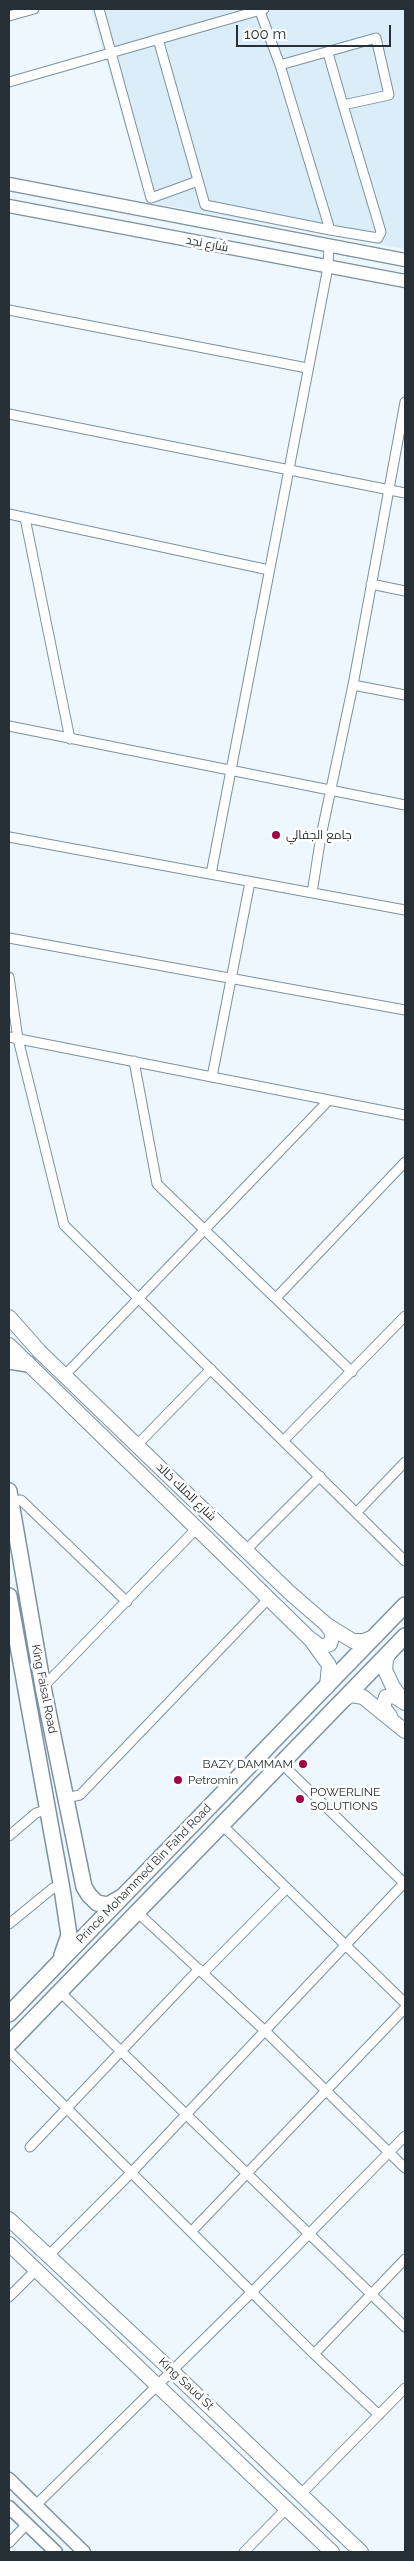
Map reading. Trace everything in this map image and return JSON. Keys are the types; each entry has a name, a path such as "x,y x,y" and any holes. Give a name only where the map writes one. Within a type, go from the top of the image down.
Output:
{"highway":[{"path":"9,1361 28,1364"},
{"name":"King Faisal Road","path":"10,1496 43,1687 84,1887"},
{"name":"King Faisal Road","path":"9,1596 14,1649 49,1809 57,1888 69,1935 59,1960"},
{"name":"Prince Mohammed Bin Fahd Road","path":"9,2014 59,1960 126,1894 405,1605"},
{"name":"Prince Mohammed Bin Fahd Road","path":"9,2044 405,1636"},
{"path":"84,1887 93,1900 103,1905 113,1903 126,1894"},
{"path":"57,1888 69,1897 76,1898 83,1892 84,1887"}],"main road":[{"name":"شارع الملك خالد","path":"9,1317 59,1371 289,1592 327,1625 353,1641 364,1641 377,1636"},
{"path":"9,1332 15,1334 36,1354 59,1371"},
{"name":"شارع الملك خالد","path":"9,1345 311,1640 328,1665 330,1672 326,1687"},
{"path":"311,1640 321,1647 330,1644 333,1634 327,1625"},
{"path":"390,1651 386,1659 385,1670 393,1687 405,1703"},
{"path":"343,1700 351,1695 363,1697 381,1713 392,1719"},
{"path":"405,1703 394,1696 384,1700 384,1711 405,1731"},
{"name":"King Saud St","path":"9,2219 172,2371 361,2552"},
{"name":"King Saud St","path":"9,2244 332,2552"}],"street":[{"path":"9,16 34,9"},
{"path":"100,9 151,198 198,181"},
{"path":"9,82 260,9 280,64 330,230"},
{"path":"280,64 328,53 376,38 389,95 343,106"},
{"path":"158,39 205,205 378,238 381,232 328,53"},
{"name":"شارع نجد","path":"9,184 405,260"},
{"name":"شارع نجد","path":"9,206 405,281"},
{"path":"211,874 307,368 328,267 329,245"},
{"path":"9,310 307,368"},
{"path":"312,893 330,791 353,685 405,402"},
{"path":"9,414 405,493"},
{"path":"9,514 269,570"},
{"path":"25,518 70,739"},
{"path":"371,584 405,591"},
{"path":"353,685 405,695"},
{"path":"9,726 405,806"},
{"path":"9,837 405,910"},
{"path":"212,1077 250,882"},
{"path":"9,938 405,1010"},
{"path":"9,977 13,1038 64,1225 405,1561"},
{"path":"13,1038 405,1115"},
{"path":"134,1061 157,1184 352,1372"},
{"path":"59,1371 138,1297 329,1100"},
{"path":"276,1298 405,1162"},
{"path":"284,1440 405,1316"},
{"path":"136,1445 211,1369"},
{"path":"356,1512 405,1462"},
{"path":"246,1550 320,1476"},
{"path":"10,1496 21,1500 127,1602"},
{"path":"43,1687 197,1528"},
{"path":"66,1798 80,1795 269,1598"},
{"path":"48,2256 131,2173 264,2030 405,1883 281,1763"},
{"path":"9,1836 36,1813 49,1809"},
{"path":"222,1825 405,2003"},
{"path":"9,1924 57,1888"},
{"path":"30,2147 121,2051 287,1888"},
{"path":"136,1911 264,2030 405,2168"},
{"path":"60,1992 405,2327"},
{"path":"191,2232 405,2008"},
{"path":"9,2051 314,2354 379,2415"},
{"path":"36,2505 310,2234 405,2136"},
{"path":"314,2354 405,2259"},
{"path":"9,2297 36,2270"},
{"path":"301,2494 405,2388"},
{"path":"9,2479 84,2552"},
{"path":"9,2507 56,2552"},
{"path":"244,2552 286,2509"},
{"path":"9,2543 27,2524"}],"shaded area":[{"path":"91,9 405,9 405,249 147,202"}],"place":[{"name":"جامع الجفالي","path":"276,835"},
{"name":"BAZY DAMMAM","path":"303,1764"},
{"name":"Petromin","path":"178,1780"},
{"name":"POWERLINE SOLUTIONS","path":"300,1799"}]}
